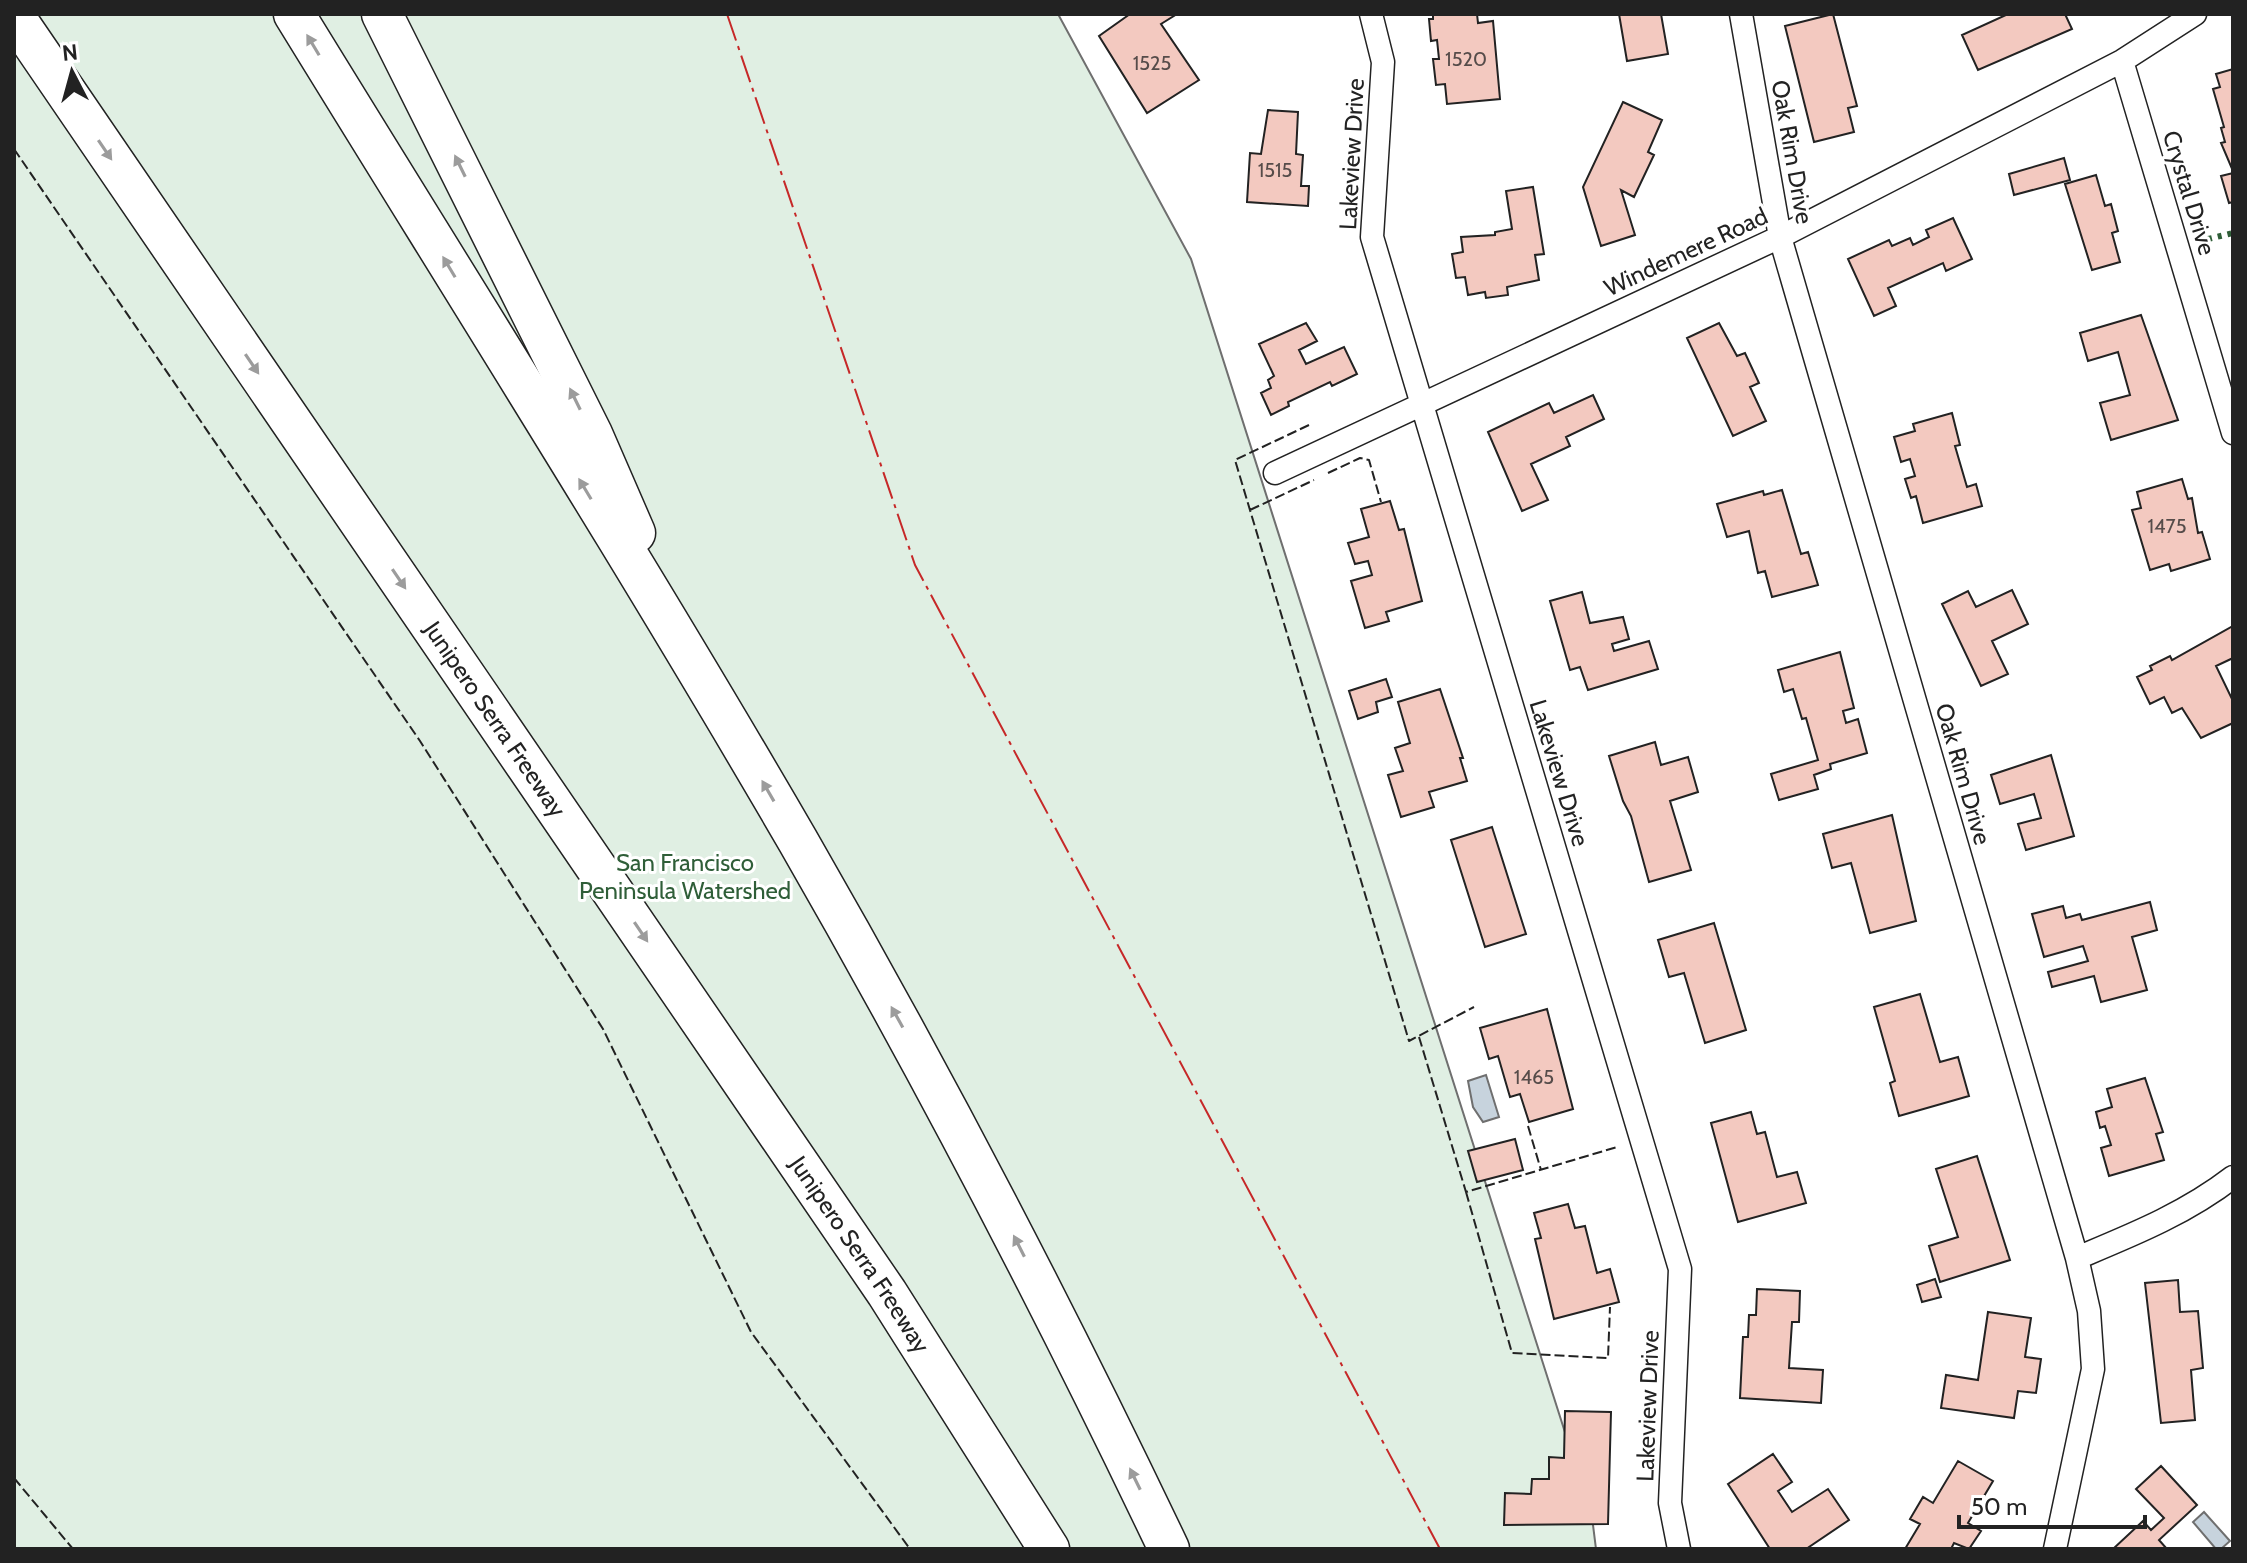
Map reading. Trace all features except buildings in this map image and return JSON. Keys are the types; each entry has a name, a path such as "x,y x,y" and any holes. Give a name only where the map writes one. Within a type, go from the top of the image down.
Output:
{"highway":[{"path":"294,14 684,651 829,895 954,1121 1054,1314 1169,1549"},
{"path":"382,14 592,434 684,651"},
{"name":"Junipero Serra Freeway","path":"14,16 887,1293 1049,1549"}],"street":[{"name":"Lakeview Drive","path":"1371,14 1383,62 1372,237 1680,1269 1670,1503 1679,1549"},
{"name":"Oak Rim Drive","path":"1741,14 1780,237 2077,1258 2089,1311 2093,1369 2055,1549"},
{"name":"Windemere Road","path":"1275,473 1780,237 2122,61 2195,14"},
{"name":"Crystal Drive","path":"2122,61 2233,433"},
{"path":"2077,1258 2151,1228 2204,1200 2233,1177"}],"green space":[{"name":"San Francisco Peninsula Watershed","path":"14,14 1058,14 1191,259 1592,1517 1596,1549 14,1549"}],"shaded area":[{"path":"1486,1075 1499,1117 1483,1122 1473,1107 1468,1081"},
{"path":"2204,1512 2230,1541 2221,1549 2216,1549 2193,1522"}],"hedge":[{"path":"2208,239 2233,233"}],"fence":[{"path":"14,149 420,741 603,1029 751,1332 910,1549"},
{"path":"1309,425 1235,460 1409,1041 1474,1007"},
{"path":"1328,473 1360,458 1369,460 1381,502"},
{"path":"1250,510 1314,480"},
{"path":"1419,1037 1466,1192 1617,1147"},
{"path":"1528,1126 1541,1170"},
{"path":"1466,1192 1512,1353 1608,1358 1610,1307"},
{"path":"14,1478 73,1549"}],"power":[{"path":"727,14 915,565 1440,1549"}]}
